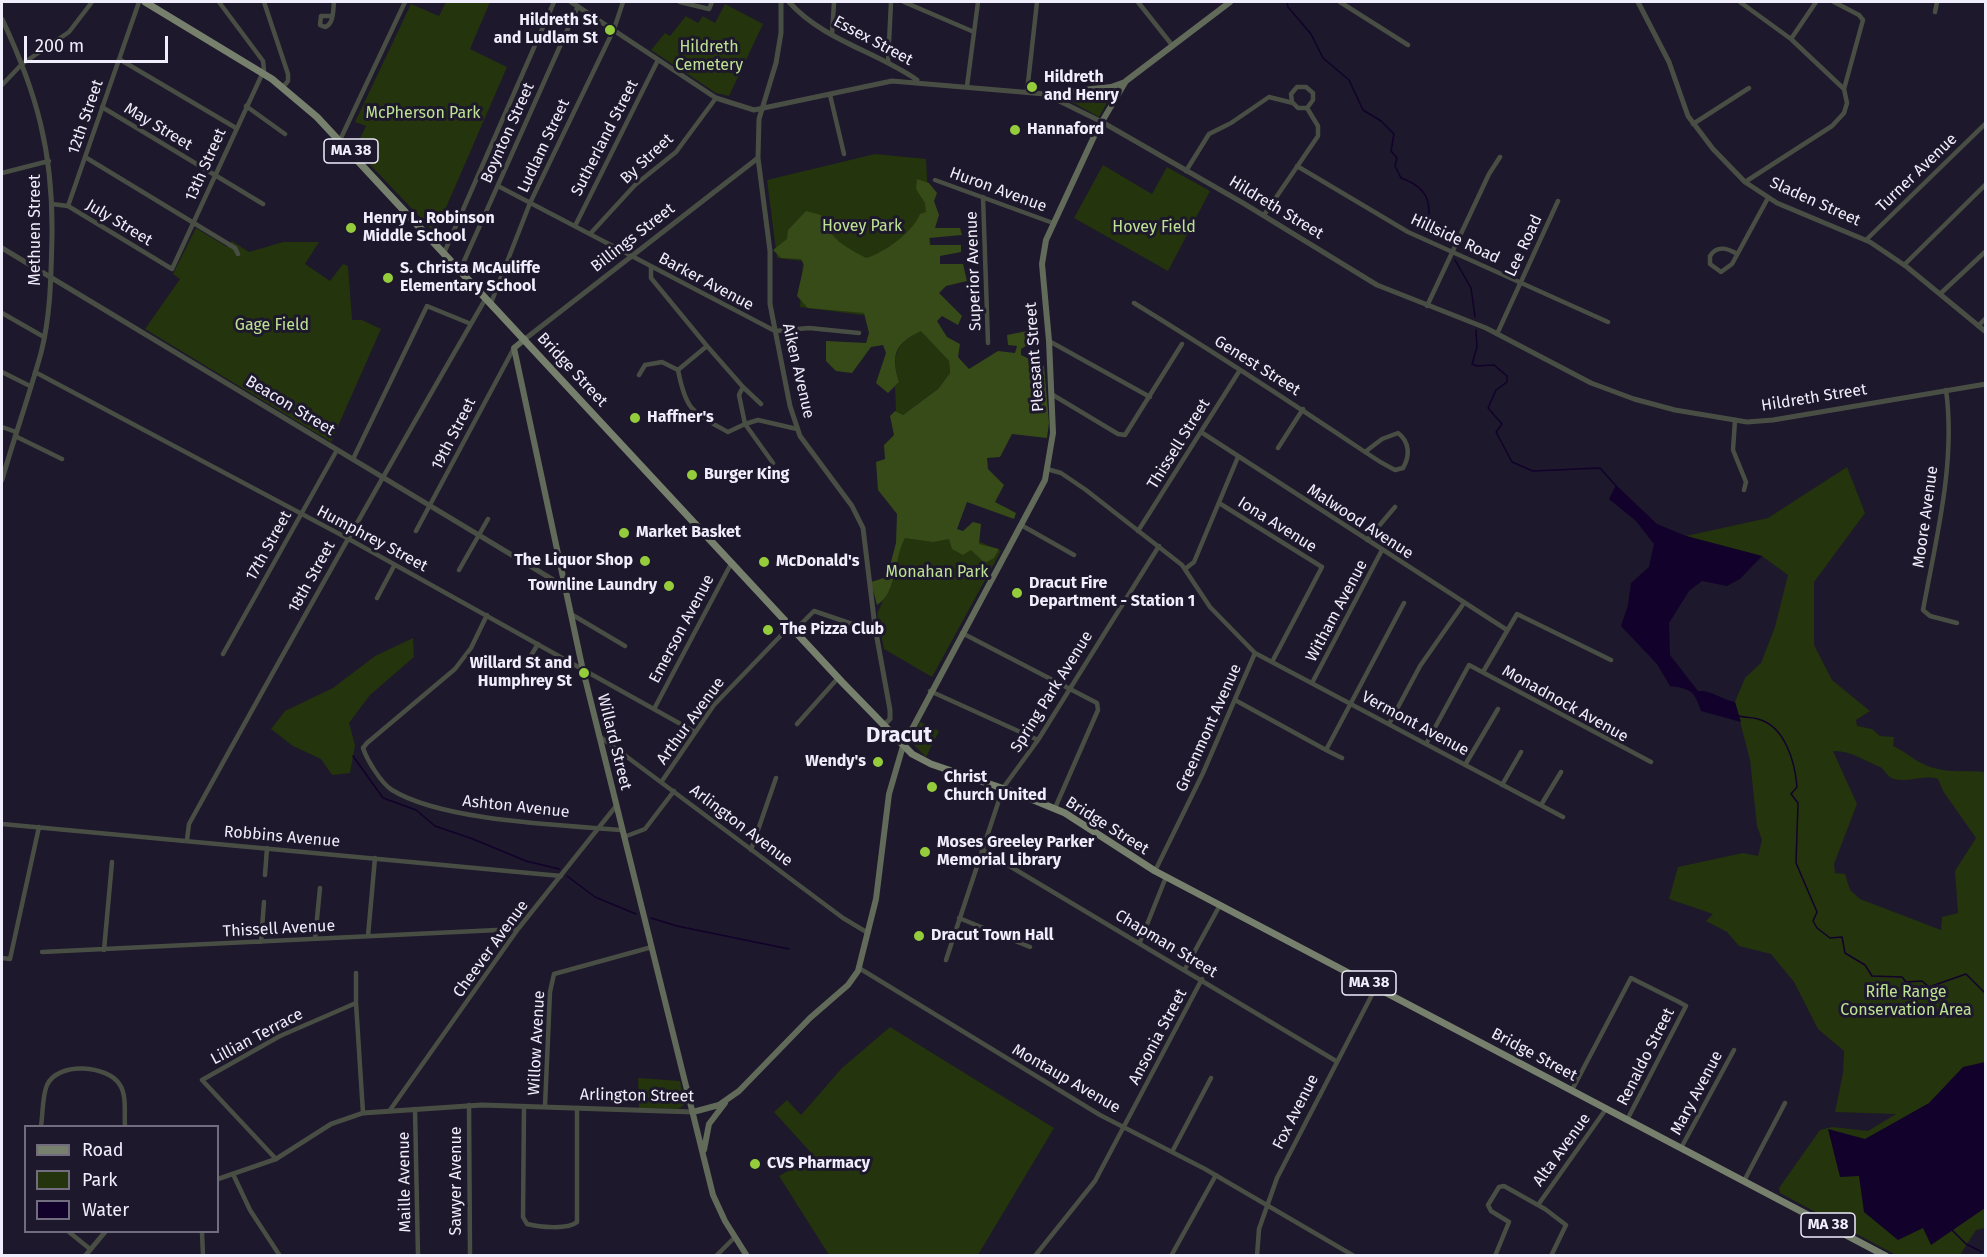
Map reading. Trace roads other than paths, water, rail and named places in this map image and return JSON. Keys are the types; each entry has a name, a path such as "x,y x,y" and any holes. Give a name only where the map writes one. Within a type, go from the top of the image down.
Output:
{"main road":[{"name":"Bridge Street","path":"145,2 283,87 340,140 903,746 931,764 1054,808 1166,877 1886,1256"},
{"name":"Pleasant Street","path":"903,746 930,691 1045,480 1053,433 1053,395 1042,264 1046,240 1053,223 1102,122 1126,81 1230,2"},
{"path":"1045,94 1111,87 1126,81"},
{"path":"514,348 525,339"},
{"name":"Willard Street","path":"514,348 583,669 713,1195 747,1256"},
{"name":"Arlington Street","path":"693,1112 710,1109 728,1099 758,1073 810,1018 848,985 859,968 869,933 883,857 889,794 903,746"},
{"path":"703,1154 709,1124 728,1099"}],"street":[{"path":"2,85 22,64 69,33 92,2"},
{"name":"12th Street","path":"68,206 139,2"},
{"path":"219,2 264,63 263,73"},
{"path":"264,2 288,75 288,81 283,87"},
{"path":"332,16 334,2"},
{"path":"340,140 405,2"},
{"path":"444,253 554,2"},
{"name":"Hildreth Street","path":"571,2 716,98 761,110 892,81 917,81 1045,94 1102,122 1264,215 1370,281 1497,334 1591,383 1623,396 1675,410 1736,420 1773,420 1986,384"},
{"name":"Ludlam Street","path":"489,300 530,203 614,29 623,2"},
{"path":"680,2 709,9 712,2"},
{"name":"Aiken Avenue","path":"781,2 781,33 776,63 761,110 758,158 768,228 770,304 797,429 852,506 863,528 875,627 890,710 890,719 884,725"},
{"name":"Essex Street","path":"789,2 809,21 917,81"},
{"path":"832,35 834,2"},
{"path":"888,63 891,2"},
{"path":"904,2 974,32"},
{"path":"967,86 978,2"},
{"path":"1027,92 1038,2"},
{"path":"1138,2 1173,45"},
{"path":"1340,2 1408,45"},
{"name":"Sladen Street","path":"1638,2 1669,62 1684,108 1693,123 1745,182 1767,198 1866,240 1904,265 1986,332"},
{"path":"1740,2 1791,39 1844,89"},
{"path":"1791,39 1816,2"},
{"path":"1745,182 1836,123 1846,108 1844,89 1863,20 1859,15 1834,2"},
{"path":"1935,12 1937,2"},
{"name":"Boynton Street","path":"460,270 578,6"},
{"name":"Methuen Street","path":"2,18 22,64 40,115 49,161 52,204 51,278 44,337 2,479"},
{"path":"119,59 236,128"},
{"name":"Sutherland Street","path":"575,226 658,60"},
{"name":"13th Street","path":"172,269 263,73"},
{"path":"1306,87 1314,97 1307,108 1298,108 1293,103 1291,96 1294,90 1306,87"},
{"path":"1693,123 1749,88"},
{"path":"830,95 844,154"},
{"path":"1186,171 1209,134 1269,97 1293,103"},
{"name":"By Street","path":"590,234 635,185 676,152 716,98"},
{"path":"246,106 285,134"},
{"name":"May Street","path":"102,107 263,204"},
{"path":"1264,215 1318,136 1318,126 1307,108"},
{"name":"Turner Avenue","path":"1866,240 1986,123"},
{"path":"85,157 235,248 238,254"},
{"path":"1427,306 1500,157"},
{"name":"Billings Street","path":"525,339 758,158"},
{"path":"2,173 49,161"},
{"name":"Hillside Road","path":"1297,166 1377,215 1452,252 1608,322"},
{"name":"Huron Avenue","path":"935,180 1053,223"},
{"path":"1904,265 1986,184"},
{"name":"Barker Avenue","path":"498,186 775,331"},
{"name":"Superior Avenue","path":"983,197 988,344"},
{"path":"1737,254 1720,249 1711,254 1709,260 1717,271 1726,271 1737,254 1767,198"},
{"name":"Lee Road","path":"1497,334 1558,201"},
{"name":"July Street","path":"52,204 68,206 172,269"},
{"name":"Beacon Street","path":"2,248 565,587"},
{"path":"1940,294 1986,251"},
{"path":"651,267 651,278 707,346 761,404"},
{"name":"18th Street","path":"187,840 189,824 347,538 471,324 489,300"},
{"name":"Genest Street","path":"1134,303 1303,409 1365,452 1395,470 1403,468 1408,453 1403,437 1398,433 1382,439 1365,452"},
{"path":"353,459 428,306 471,324"},
{"path":"2,313 44,337"},
{"path":"1978,326 1986,318"},
{"path":"775,331 809,328 859,333"},
{"path":"1049,340 1150,397"},
{"path":"1053,395 1118,434 1125,435 1182,344"},
{"path":"678,370 707,346"},
{"name":"19th Street","path":"416,531 514,348"},
{"path":"639,375 645,365 662,362 678,370"},
{"path":"678,370 683,392 692,412 728,432 758,420 797,429"},
{"name":"Thissell Street","path":"1138,531 1240,370"},
{"path":"2,372 30,386"},
{"name":"Humphrey Street","path":"35,372 347,538 695,732"},
{"path":"743,387 739,395 746,424 773,463"},
{"name":"Moore Avenue","path":"1946,390 1949,410 1944,494 1923,610 1930,616 1958,623"},
{"path":"1278,448 1303,409"},
{"path":"1736,420 1733,450 1746,482 1744,490"},
{"path":"2,427 62,459"},
{"name":"Malwood Avenue","path":"1201,432 1507,630"},
{"name":"17th Street","path":"223,654 337,450"},
{"path":"1185,569 1194,562 1238,457"},
{"name":"Greenmont Avenue","path":"1047,469 1061,473 1159,546 1185,569 1210,607 1255,653 1155,871"},
{"name":"Iona Avenue","path":"1219,503 1322,567 1272,662"},
{"path":"1367,540 1395,507"},
{"path":"459,570 488,519"},
{"path":"1021,525 1074,555"},
{"name":"Spring Park Avenue","path":"946,960 958,918 1003,788 1038,740 1159,546"},
{"name":"Witham Avenue","path":"1312,683 1382,550"},
{"name":"Emerson Avenue","path":"654,708 732,562"},
{"path":"377,598 394,566"},
{"path":"1326,750 1404,603"},
{"path":"1389,724 1420,666 1464,603"},
{"name":"Arthur Avenue","path":"662,781 695,732 741,675 814,611 864,628 875,627"},
{"path":"571,614 625,646"},
{"path":"1483,672 1517,614 1611,660"},
{"name":"Ashton Avenue","path":"487,615 471,648 455,669 364,746 367,756 391,789 447,810 599,828 623,833"},
{"path":"962,633 1085,697 1097,706 1090,728 1054,808"},
{"path":"524,667 538,644"},
{"name":"Vermont Avenue","path":"1255,653 1563,817"},
{"name":"Monadnock Avenue","path":"1426,744 1469,665 1651,762"},
{"path":"797,724 838,678"},
{"path":"930,691 1038,740"},
{"path":"1235,700 1342,758"},
{"path":"1465,765 1498,710"},
{"name":"Arlington Avenue","path":"599,736 843,918 869,933"},
{"path":"1502,785 1521,752"},
{"path":"1541,805 1561,772"},
{"path":"751,850 776,778"},
{"path":"623,833 645,829 674,790"},
{"name":"Cheever Avenue","path":"390,1110 518,929 616,806"},
{"name":"Robbins Avenue","path":"2,824 561,876"},
{"path":"2,958 10,958 39,827"},
{"path":"265,875 267,848"},
{"name":"Chapman Street","path":"981,849 1336,1061"},
{"path":"368,936 375,858"},
{"path":"104,950 112,862"},
{"path":"1140,942 1166,877"},
{"path":"315,939 320,888"},
{"path":"261,942 264,902"},
{"path":"1185,969 1220,905"},
{"path":"958,918 1030,947"},
{"name":"Thissell Avenue","path":"42,952 518,929"},
{"name":"Willow Avenue","path":"545,1106 550,992 554,974 652,947"},
{"name":"Montaup Avenue","path":"859,968 1124,1127 1266,1203 1354,1256"},
{"path":"356,973 363,1113"},
{"name":"Renaldo Street","path":"1572,1090 1631,978 1686,1006 1627,1120"},
{"name":"Ansonia Street","path":"1035,1256 1095,1181 1202,979"},
{"name":"Fox Avenue","path":"1257,1256 1258,1229 1266,1203 1295,1140 1376,987"},
{"name":"Lillian Terrace","path":"276,1159 202,1080 273,1039 356,1003"},
{"name":"Mary Avenue","path":"1682,1148 1734,1050"},
{"path":"41,1125 48,1084 58,1072 72,1068 103,1073 116,1080 124,1093 125,1125"},
{"path":"1172,1152 1211,1078"},
{"path":"1744,1181 1785,1103"},
{"name":"Arlington Street","path":"219,1179 276,1159 331,1124 363,1113 469,1105 693,1112"},
{"name":"Sawyer Avenue","path":"469,1105 470,1256"},
{"path":"524,1106 523,1217 527,1224 534,1225 568,1226 577,1222 577,1108"},
{"name":"Maille Avenue","path":"415,1109 418,1256"},
{"name":"Alta Avenue","path":"1538,1205 1606,1109"},
{"path":"233,1174 250,1209 280,1256"},
{"path":"1171,1256 1216,1175"},
{"path":"1495,1256 1509,1222 1491,1211 1488,1205 1498,1187 1504,1186 1538,1205 1566,1225 1551,1256"},
{"path":"70,1233 90,1249"},
{"path":"85,1256 104,1233"},
{"path":"202,1233 203,1256"},
{"path":"716,1256 735,1237"}],"water":[{"path":"1616,485 1657,524 1686,536 1762,556 1740,579 1727,586 1702,581 1689,591 1669,623 1670,655 1698,691 1735,702 1741,722 1701,711 1694,695 1683,688 1670,686 1657,664 1621,626 1628,605 1631,583 1649,567 1654,544 1636,521 1609,499"},
{"path":"1985,1062 1985,1208 1931,1245 1923,1228 1898,1240 1864,1212 1859,1176 1840,1177 1828,1129 1865,1139 1929,1103 1963,1067"}],"waterway":[{"path":"1287,2 1288,7 1311,34 1323,58 1349,80 1363,110 1381,121 1394,134 1391,151 1397,158 1395,166 1401,178 1419,188 1427,200 1429,215 1426,234"},
{"path":"1455,260 1471,288 1475,317"},
{"path":"1476,330 1477,347 1472,364 1494,365 1507,376 1507,382 1496,390 1488,408 1502,424 1496,432 1512,462 1533,471 1600,468 1616,486"},
{"path":"1739,716 1756,718 1775,729 1782,737 1791,756 1797,787 1791,794 1798,803 1796,863 1817,912 1813,921 1817,928 1830,938 1842,937 1845,953 1865,965 1872,976 1902,977 1906,982 1922,981 1929,987 1966,974 1986,994"},
{"path":"353,756 383,798 416,810 435,826 526,861 559,869"},
{"path":"567,876 595,897 636,914"},
{"path":"651,918 677,926 789,949"},
{"path":"1952,1230 1966,1244 1982,1252"}],"place":[{"name":"Hildreth St and Ludlam St","path":"610,30"},
{"name":"Hildreth and Henry","path":"1032,87"},
{"name":"Hannaford","path":"1015,130"},
{"name":"Henry L. Robinson Middle School","path":"351,228"},
{"name":"S. Christa McAuliffe Elementary School","path":"388,278"},
{"name":"Haffner's","path":"635,418"},
{"name":"Burger King","path":"692,475"},
{"name":"Market Basket","path":"624,533"},
{"name":"The Liquor Shop","path":"645,561"},
{"name":"McDonald's","path":"764,562"},
{"name":"Townline Laundry","path":"669,586"},
{"name":"Dracut Fire Department - Station 1","path":"1017,593"},
{"name":"The Pizza Club","path":"768,630"},
{"name":"Willard St and Humphrey St","path":"584,673"},
{"name":"Wendy's","path":"878,762"},
{"name":"Christ Church United","path":"932,787"},
{"name":"Moses Greeley Parker Memorial Library","path":"925,852"},
{"name":"Dracut Town Hall","path":"919,936"},
{"name":"CVS Pharmacy","path":"755,1164"}],"district":[{"name":"Dracut","path":"899,736"}],"park label":[{"name":"Hildreth Cemetery","path":"709,57"},
{"name":"McPherson Park","path":"423,114"},
{"name":"Hovey Park","path":"862,227"},
{"name":"Hovey Field","path":"1154,228"},
{"name":"Gage Field","path":"272,326"},
{"name":"Monahan Park","path":"937,573"},
{"name":"Rifle Range Conservation Area","path":"1906,1002"}]}
